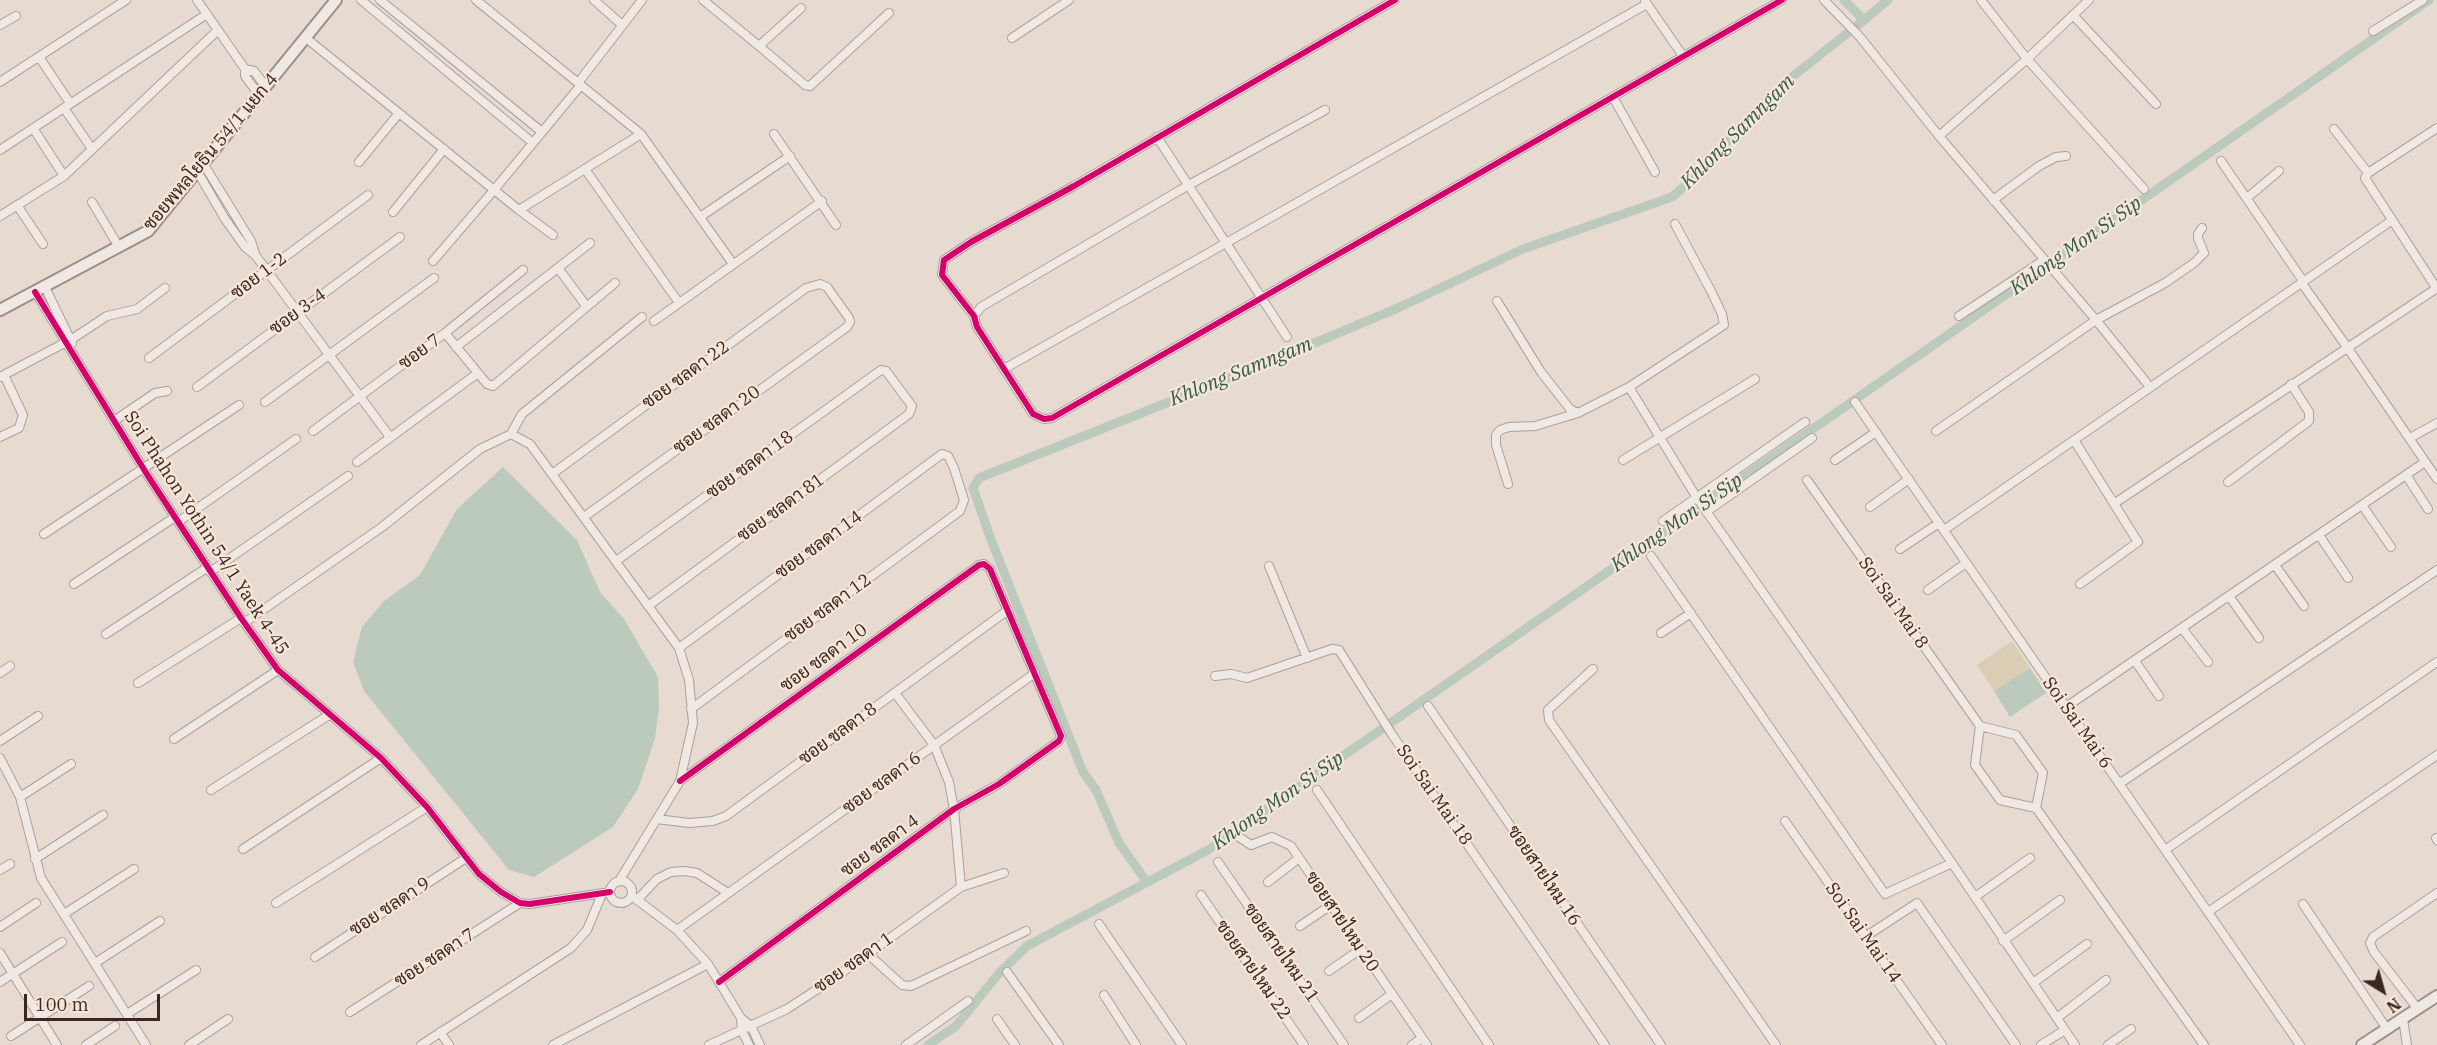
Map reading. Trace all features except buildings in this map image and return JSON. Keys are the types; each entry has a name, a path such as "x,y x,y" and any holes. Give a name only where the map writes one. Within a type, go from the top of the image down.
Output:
{"street":[{"path":"0,82 126,0"},
{"path":"197,0 245,69 254,72 262,91"},
{"name":"ซอยพหลโยธิน 54/1 แยก 4","path":"0,310 148,231 336,0"},
{"path":"380,0 542,132"},
{"path":"476,0 641,134 733,264"},
{"path":"594,0 621,24"},
{"path":"432,261 534,143 621,24 642,0"},
{"path":"703,0 805,85 810,86 889,13"},
{"path":"1012,38 1069,0"},
{"path":"1395,0 971,242 944,260 942,275 974,316 977,327 1033,414 1044,419 1052,418 1782,0"},
{"path":"1824,0 1860,37 1939,136 2150,387"},
{"path":"1982,0 2027,59 2144,189"},
{"path":"1939,136 2027,59 2089,0"},
{"path":"2373,31 2423,0"},
{"path":"367,2 534,143"},
{"path":"1004,369 1646,2 1683,56"},
{"path":"759,45 801,8"},
{"path":"0,150 207,14"},
{"path":"2073,15 2156,104"},
{"path":"0,26 16,16"},
{"path":"0,216 64,176 218,30"},
{"path":"306,38 553,235"},
{"path":"39,57 92,149"},
{"path":"443,68 452,58"},
{"path":"1613,97 1655,172"},
{"path":"974,316 981,307 1187,186 1325,110"},
{"path":"359,162 399,113"},
{"path":"33,128 64,176"},
{"path":"2115,503 2437,288 2365,182 2368,172 2437,128"},
{"path":"2334,129 2368,172"},
{"path":"519,210 641,134"},
{"path":"774,134 837,225"},
{"path":"1157,137 1287,337"},
{"path":"393,212 444,149"},
{"path":"700,217 790,156"},
{"path":"1994,200 2039,166 2056,157 2066,156"},
{"path":"2221,161 2437,479"},
{"path":"200,167 251,241 256,256 390,437"},
{"path":"585,169 679,303"},
{"path":"2247,198 2279,171"},
{"name":"ซอย 1-2","path":"149,358 368,195"},
{"path":"654,321 822,201"},
{"path":"92,202 120,247"},
{"path":"17,205 43,244"},
{"path":"1900,549 1941,526 2074,440 2391,221"},
{"path":"1508,484 1496,445 1496,435 1500,430 1509,426 1535,426 1578,413 1629,387 1724,325 1712,291 1675,224"},
{"path":"1936,431 2096,320 2165,283 2202,257 2204,253 2198,234 2202,228"},
{"name":"ซอย 3-4","path":"197,387 400,237"},
{"path":"456,347 590,243"},
{"path":"1959,316 2046,261"},
{"path":"558,268 586,307"},
{"name":"ซอย 7","path":"313,430 445,333 524,270"},
{"path":"265,402 434,278"},
{"path":"445,333 477,373 493,386 615,283"},
{"name":"ซอย ชลดา 22","path":"552,474 806,288 812,285 824,285 850,322"},
{"path":"0,437 18,428 23,416 2,376 69,341 107,316 137,309 165,288"},
{"path":"40,289 69,341"},
{"path":"1497,301 1541,372 1570,410 1578,413"},
{"path":"138,683 242,620 382,527 480,449 511,434 522,414 642,317"},
{"name":"ซอย ชลดา 20","path":"584,517 850,322"},
{"name":"Soi Phahon Yothin 54/1 Yaek 4-45","path":"69,341 71,350 144,470 242,620 278,670 381,758 427,807 465,858 490,884 520,903"},
{"name":"ซอย ชลดา 18","path":"616,561 884,369 912,406 912,410"},
{"path":"357,462 477,373"},
{"path":"1623,460 1658,436 1755,379"},
{"path":"2228,482 2309,421 2309,412 2291,384"},
{"path":"1629,387 1696,498 1952,863 2075,1045"},
{"path":"114,421 155,393 167,391"},
{"name":"Soi Sai Mai 6","path":"1855,402 2300,1045"},
{"path":"44,534 239,405"},
{"name":"ซอย ชลดา 81","path":"648,606 912,410"},
{"path":"1663,520 1805,422"},
{"path":"2410,438 2437,423"},
{"path":"1835,460 1876,432"},
{"path":"421,1045 571,948 587,930 606,893 619,881 680,782 693,723 689,680 679,648 530,444 511,434"},
{"path":"1705,511 1812,438"},
{"path":"74,584 177,519 296,439"},
{"path":"2074,440 2139,542 2080,584"},
{"name":"ซอย ชลดา 14","path":"679,648 942,454 948,456 954,468 964,500 963,506"},
{"path":"2066,707 2422,464"},
{"path":"2406,475 2428,509"},
{"path":"106,634 209,570 348,476"},
{"path":"1870,507 1909,479"},
{"name":"Soi Sai Mai 8","path":"1807,480 1980,726"},
{"path":"2362,505 2391,547"},
{"name":"ซอย ชลดา 12","path":"691,709 960,511 963,506"},
{"path":"2319,535 2348,578"},
{"path":"1651,556 1886,894 1952,863"},
{"path":"1928,590 1966,563"},
{"name":"ซอย ชลดา 10","path":"680,782 979,565 988,566 1008,610"},
{"path":"2276,565 2304,606"},
{"path":"1269,566 1306,658"},
{"path":"2119,784 2437,570"},
{"path":"2229,597 2259,638"},
{"path":"1008,610 1035,673"},
{"name":"ซอย ชลดา 8","path":"657,819 688,823 713,821 726,816 1008,610"},
{"path":"1661,633 1691,614"},
{"path":"2182,628 2208,662"},
{"name":"Soi Sai Mai 18","path":"1215,676 1231,674 1247,678 1332,649 1340,650 1391,733 1605,1045"},
{"path":"2135,661 2159,696"},
{"path":"2165,850 2437,662"},
{"path":"0,673 10,666"},
{"path":"1593,669 1548,710 1549,720 1776,1045"},
{"path":"174,739 278,670"},
{"name":"ซอย ชลดา 4","path":"719,982 954,809 999,784 1061,739 1035,673"},
{"name":"ซอย ชลดา 6","path":"677,930 1035,673"},
{"path":"895,693 934,744 949,782 954,809 961,887"},
{"name":"ซอยสายไหม 16","path":"1428,706 1661,1045"},
{"path":"212,790 329,715"},
{"path":"0,741 38,716"},
{"path":"2036,808 2043,773 2016,735 1980,726 1975,765 1981,774 2000,800 2036,808 2204,1045"},
{"path":"2208,912 2437,755"},
{"path":"0,758 20,797 41,878 146,1045"},
{"path":"243,849 381,758"},
{"path":"20,797 71,764"},
{"path":"1317,790 1489,1045"},
{"path":"276,903 427,807"},
{"path":"35,859 103,815"},
{"name":"Soi Sai Mai 14","path":"1785,821 1942,1045"},
{"name":"ซอยสายไหม 20","path":"1239,837 1251,845 1270,837 1291,846 1424,1041"},
{"name":"ซอย ชลดา 9","path":"315,957 465,858"},
{"path":"1268,882 1299,858"},
{"path":"1975,897 2030,858"},
{"name":"ซอยสายไหม 21","path":"1218,862 1344,1045"},
{"path":"0,870 10,864"},
{"path":"64,914 134,869"},
{"path":"520,903 606,893 615,901 624,902 634,898 657,879 671,872 684,871 697,873 728,893"},
{"name":"ซอย ชลดา 1","path":"709,1045 787,1009 961,887 1004,873"},
{"path":"619,881 624,881 632,887 634,898 677,930 708,964 741,1018 751,1026 760,1045"},
{"path":"2418,1009 2374,952 2370,943 2373,937 2437,893"},
{"name":"ซอยสายไหม 22","path":"1201,895 1305,1045"},
{"path":"2003,940 2060,900"},
{"path":"0,927 36,903"},
{"name":"ซอย ชลดา 7","path":"351,1012 520,903"},
{"path":"1865,937 1917,903 2016,1045"},
{"path":"2303,904 2387,1029"},
{"path":"1300,927 1331,905"},
{"path":"94,963 160,921"},
{"path":"1100,924 1182,1045"},
{"path":"868,954 902,985 911,986 1026,931"},
{"path":"0,982 62,942"},
{"path":"2032,983 2087,944"},
{"path":"1329,971 1361,949"},
{"path":"0,953 57,1045"},
{"path":"553,1045 708,964"},
{"path":"127,1014 196,970"},
{"path":"1007,972 1059,1045"},
{"path":"2057,1018 2106,980"},
{"path":"11,1036 88,986"},
{"path":"1359,1018 1392,994"},
{"path":"1104,995 1136,1045"},
{"path":"2362,1045 2437,996"},
{"path":"906,1045 968,1001"},
{"path":"741,1018 742,1031 748,1045"},
{"path":"189,1045 228,1019"},
{"path":"997,1019 1015,1045"},
{"path":"2403,1019 2407,1045"},
{"path":"86,1045 115,1026"},
{"path":"2108,1045 2131,1029"},
{"path":"2041,1045 2065,1030"},
{"path":"440,1032 449,1045"},
{"path":"1412,1045 1424,1041"}],"shaded area":[{"path":"503,467 577,540 600,592 624,619 658,677 659,708 655,738 638,789 613,827 534,877 509,870 364,691 353,662 362,627 384,601 420,575 457,509"},
{"path":"2012,641 2030,668 1994,691 1977,665"},
{"path":"2030,668 2046,693 2010,717 1994,691"}],"waterway":[{"name":"Khlong Samngam","path":"1844,0 1864,20 1888,0"},
{"name":"Khlong Mon Si Sip","path":"928,1045 956,1026 1000,972 1027,946 1208,850 2429,0"},
{"name":"Khlong Samngam","path":"1147,882 1119,843 1096,790 1083,772 990,537 973,488 979,478 1284,356 1400,307 1523,249 1672,197 1701,172 1787,81 1864,20"}],"cycle path":[{"path":"1395,0 1074,186 971,242 944,260 942,275 974,316 977,327 1033,414 1044,419 1052,418 1782,0"},
{"path":"35,292 148,476 278,670 381,758 427,807 479,874 501,892 520,903 530,904 610,892"},
{"path":"680,781 979,565 984,564 990,569 1061,736 1059,741 999,784 954,809 719,982"}]}
